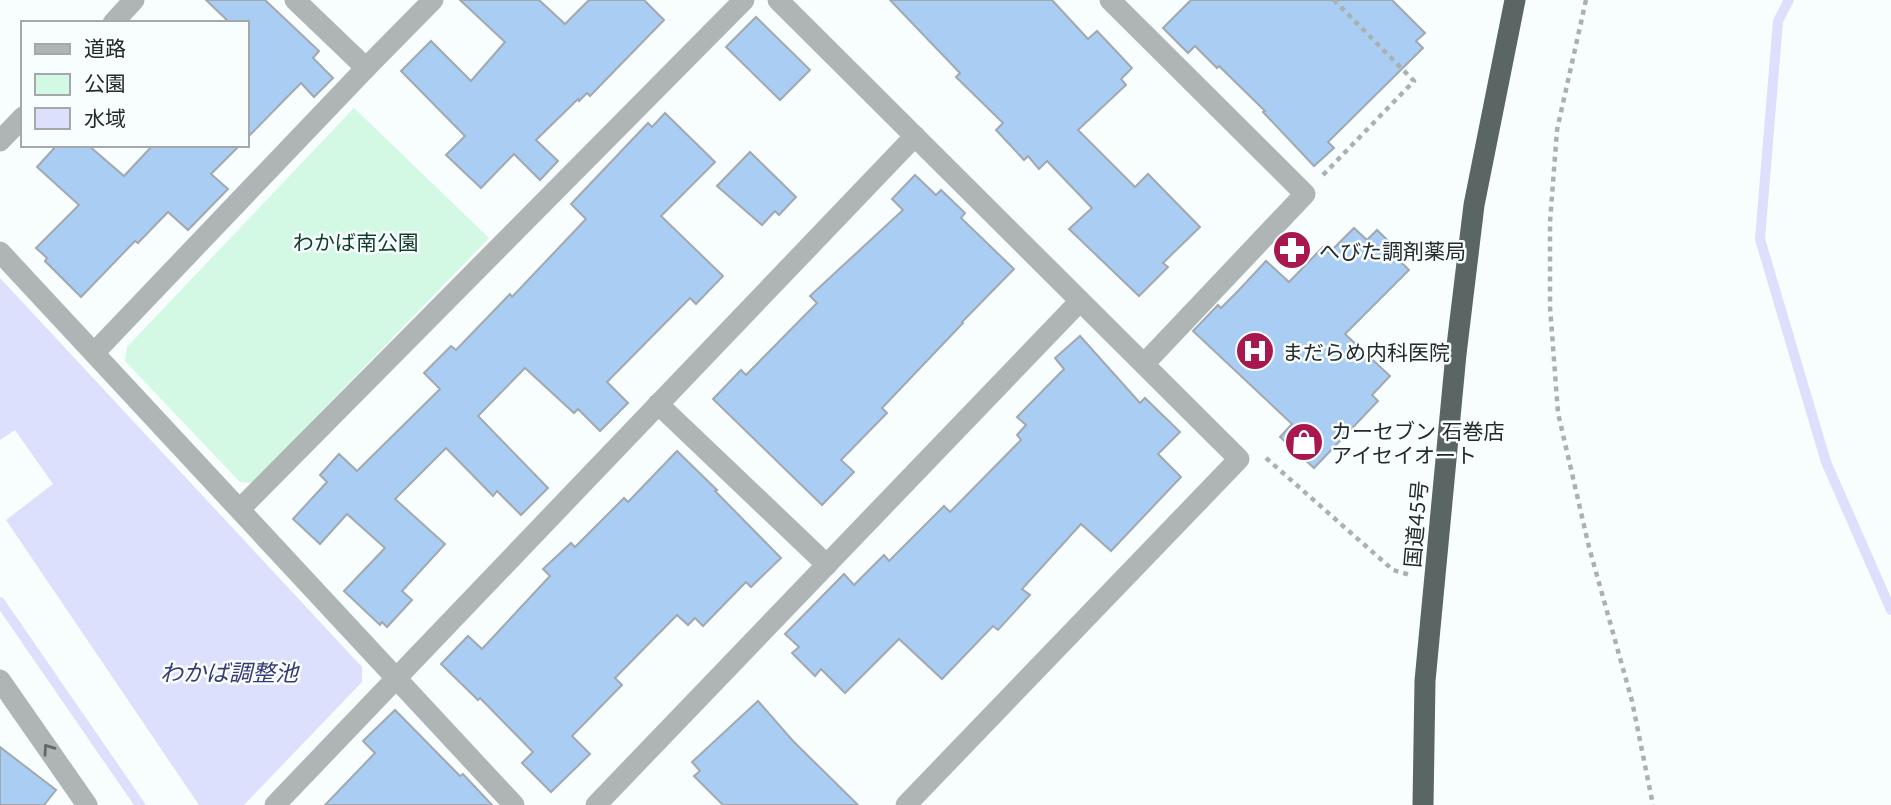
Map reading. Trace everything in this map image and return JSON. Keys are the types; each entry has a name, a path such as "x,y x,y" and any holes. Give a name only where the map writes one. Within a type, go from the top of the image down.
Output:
{"highway":[{"name":"国道45号","path":"1423,805 1425,681 1443,481 1474,205 1515,0"}],"street":[{"path":"115,21 134,0"},
{"path":"295,0 366,68"},
{"path":"94,353 433,0"},
{"path":"240,509 744,0"},
{"path":"778,0 1239,458 906,805"},
{"path":"1110,0 1306,194 1144,364"},
{"path":"0,141 21,119"},
{"path":"275,805 915,136"},
{"path":"0,252 514,805"},
{"path":"596,805 1080,301"},
{"path":"658,404 827,565"},
{"path":"0,680 79,801"}],"path":[{"path":"1306,194 1414,81 1334,0"},
{"path":"1586,0 1557,130 1551,209 1550,307 1558,413 1592,560 1632,701 1653,805"},
{"path":"1239,458 1265,457 1393,570 1435,581"}],"green space":[{"name":"わかば南公園","path":"354,108 489,238 252,483 240,482 125,361 127,347"}],"water":[{"name":"わかば調整池","path":"0,278 362,667 362,682 244,805 199,805 6,520 53,484 15,430 0,440"}],"building":[{"path":"206,0 265,0 319,51 313,58 333,78 314,97 301,83 248,137 248,21 228,21"},
{"path":"460,0 539,0 565,24 589,0 644,0 664,20 590,96 587,93 579,101 578,99 536,140 558,161 540,180 514,154 481,188 446,155 465,136 401,71 431,41 471,81 505,42"},
{"path":"890,0 1052,0 1088,39 1097,31 1132,68 1121,79 1126,85 1078,130 1135,187 1148,174 1200,227 1163,263 1168,267 1139,296 1069,229 1092,208 1047,161 1039,169 1028,156 1024,160 996,130 1003,123 956,77 960,73"},
{"path":"1191,0 1392,0 1425,33 1416,41 1423,48 1328,142 1334,148 1314,166 1263,112 1265,111 1219,66 1217,68 1195,46 1188,53 1163,28"},
{"path":"756,17 810,70 780,100 726,47"},
{"path":"665,113 715,162 661,216 723,276 696,304 690,298 607,382 628,403 600,431 578,409 574,413 525,368 478,416 548,488 521,515 497,491 493,496 446,448 395,499 445,544 402,591 412,600 387,627 382,622 380,625 344,591 385,548 347,514 320,544 293,519 327,482 320,475 339,454 357,471 440,389 424,373 451,346 456,350 510,294 512,297 586,219 571,204 648,123 652,127"},
{"path":"55,147 90,147 124,176 151,147 238,147 211,174 228,189 188,230 168,212 138,243 135,241 81,297 45,261 47,258 36,248 79,205 37,167"},
{"path":"750,152 796,197 779,215 775,211 762,225 717,186"},
{"path":"915,175 936,195 941,190 965,213 961,218 1014,269 882,408 887,413 841,460 854,472 822,505 713,399 741,370 746,375 817,303 810,296 903,210 892,199"},
{"path":"1354,228 1367,240 1377,230 1405,257 1400,261 1409,270 1345,334 1390,376 1372,395 1378,401 1314,468 1280,437 1292,424 1193,331 1218,305 1221,308 1266,261 1289,282 1323,247 1329,253"},
{"path":"1080,336 1140,403 1145,398 1180,432 1158,454 1181,477 1111,551 1081,524 1022,589 1030,595 998,630 993,626 942,679 899,639 845,693 821,669 815,676 792,653 799,647 785,634 844,574 854,585 884,555 889,561 944,506 950,512 1021,440 1017,435 1026,425 1017,417 1064,369 1055,358"},
{"path":"677,451 781,558 751,587 746,582 703,626 695,618 688,625 677,615 615,678 622,685 572,736 590,754 551,792 522,763 533,752 480,698 478,700 441,664 468,636 482,649 550,576 543,569 571,543 575,547 624,498 628,502"},
{"path":"758,701 793,741 858,805 723,805 694,776 700,771 692,762"},
{"path":"395,710 492,805 325,805 375,753 363,741"},
{"path":"0,747 56,790 44,805 0,805"}],"waterway":[{"path":"1789,0 1778,21 1760,239 1826,462 1891,610"},
{"path":"0,602 140,805"}],"place":[{"name":"へびた調剤薬局","path":"1292,250"},
{"name":"まだらめ内科医院","path":"1255,351"},
{"name":"カーセブン 石巻店 アイセイオート","path":"1304,442"}]}
